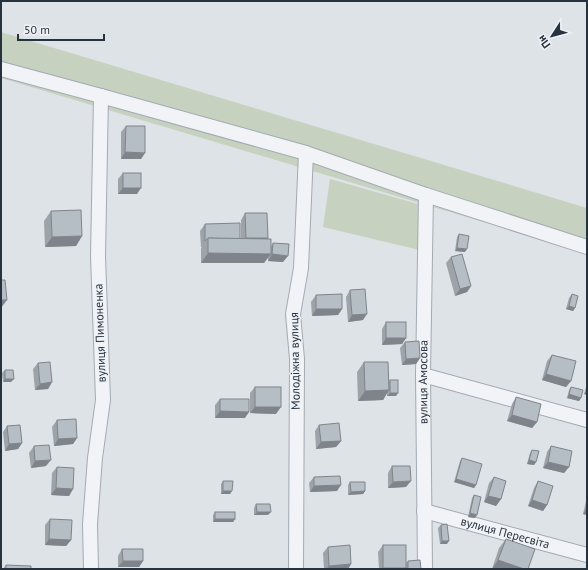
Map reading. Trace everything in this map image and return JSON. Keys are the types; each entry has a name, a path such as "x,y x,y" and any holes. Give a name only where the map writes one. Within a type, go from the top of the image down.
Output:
{"street":[{"path":"1,70 306,153 426,195 587,247"},
{"name":"вулиця Пимоненка","path":"91,569 90,524 94,458 103,400 98,256 101,96"},
{"name":"Молодіжна вулиця","path":"296,569 297,359 293,314 301,268 306,153"},
{"name":"вулиця Амосова","path":"425,569 423,375 426,195"},
{"path":"423,375 587,420"},
{"name":"вулиця Пересвіта","path":"424,511 587,555"}],"green space":[{"path":"1,32 587,208 587,253 1,78"},
{"path":"330,179 432,208 432,253 323,227"}],"building":[{"path":"126,126 145,126 145,153 125,152"},
{"path":"123,173 141,173 141,188 123,188"},
{"path":"81,210 82,236 52,237 51,211"},
{"path":"245,213 267,213 268,238 246,238"},
{"path":"240,223 240,239 208,238 205,241 205,224"},
{"path":"459,234 469,236 467,249 457,248"},
{"path":"208,238 271,239 271,254 208,253"},
{"path":"273,243 289,244 288,256 272,254"},
{"path":"462,254 471,286 460,289 451,257"},
{"path":"1,280 5,280 7,300 1,300"},
{"path":"365,289 367,314 352,315 350,290"},
{"path":"342,294 342,309 316,309 316,295"},
{"path":"572,294 578,296 575,308 569,306"},
{"path":"386,322 406,322 406,338 386,338"},
{"path":"419,341 420,358 406,359 405,342"},
{"path":"552,355 576,361 571,381 546,374"},
{"path":"50,362 52,382 40,384 38,363"},
{"path":"364,362 388,362 389,390 365,391"},
{"path":"5,370 13,370 14,379 5,379"},
{"path":"390,380 398,380 398,393 390,393"},
{"path":"255,387 281,387 281,407 255,407"},
{"path":"571,387 583,390 581,398 569,394"},
{"path":"516,397 541,404 537,422 512,415"},
{"path":"220,399 249,399 249,412 220,411"},
{"path":"76,419 77,438 58,439 57,420"},
{"path":"339,423 341,441 321,442 319,425"},
{"path":"20,425 22,443 9,444 7,426"},
{"path":"49,445 51,460 35,461 34,446"},
{"path":"551,446 572,451 569,467 548,462"},
{"path":"532,450 539,451 536,462 529,460"},
{"path":"462,458 482,464 476,485 456,479"},
{"path":"392,466 410,466 411,481 393,482"},
{"path":"57,467 74,468 73,489 56,488"},
{"path":"340,476 341,485 314,486 314,477"},
{"path":"494,477 506,481 501,499 488,496"},
{"path":"223,481 233,481 232,491 223,491"},
{"path":"538,481 553,486 547,505 532,500"},
{"path":"350,482 365,482 365,491 351,492"},
{"path":"474,495 481,497 477,515 470,513"},
{"path":"256,504 270,504 271,512 257,512"},
{"path":"215,512 235,512 235,519 215,519"},
{"path":"50,519 72,520 71,540 49,539"},
{"path":"447,524 449,541 442,541 441,525"},
{"path":"506,539 535,549 528,569 498,560"},
{"path":"350,545 351,564 329,566 328,547"},
{"path":"383,545 406,545 406,568 383,568"},
{"path":"122,549 143,549 143,561 123,561"},
{"path":"420,560 421,569 408,569 408,561"},
{"path":"6,565 31,566 31,569 6,569"}]}
